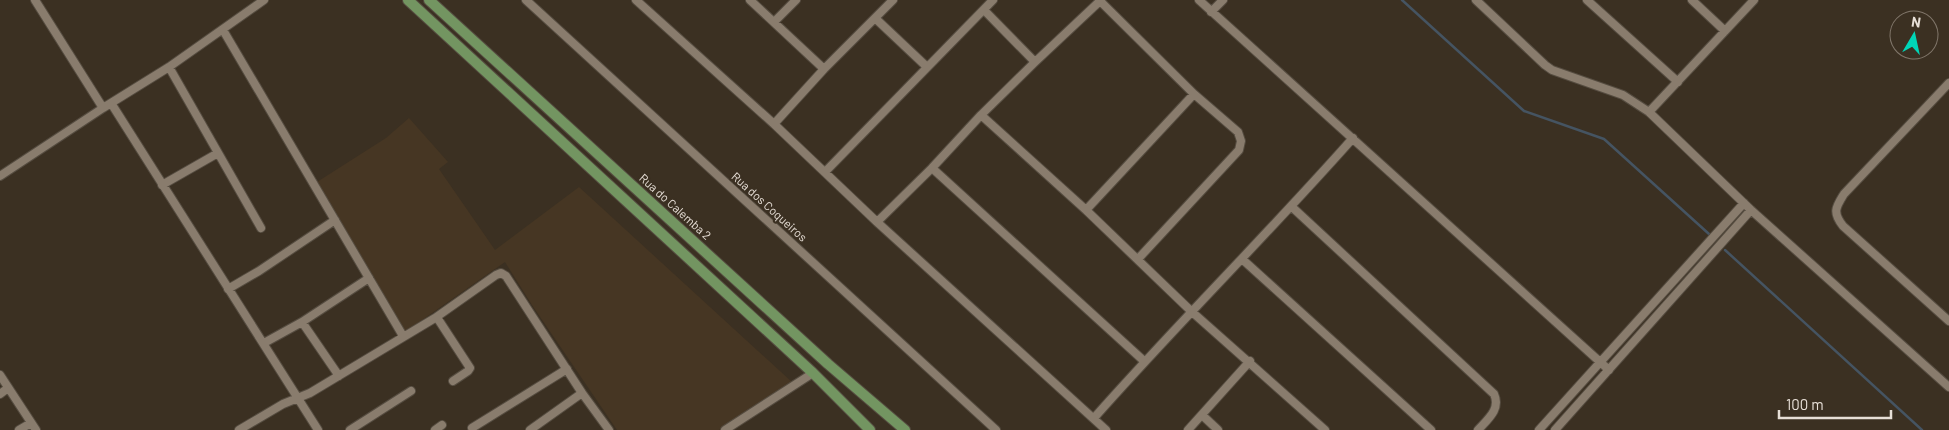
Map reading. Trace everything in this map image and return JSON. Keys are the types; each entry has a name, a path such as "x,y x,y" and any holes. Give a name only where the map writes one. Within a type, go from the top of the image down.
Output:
{"main road":[{"path":"408,0 813,373 870,430"},
{"name":"Rua do Calemba 2","path":"429,0 828,364 905,430"}],"street":[{"path":"35,0 103,108"},
{"path":"0,176 169,67 264,0"},
{"name":"Rua dos Coqueiros","path":"526,0 996,430"},
{"path":"636,0 774,124 877,222 1106,430"},
{"path":"750,0 824,69"},
{"path":"774,22 796,0"},
{"path":"774,124 824,69 893,0"},
{"path":"825,172 993,0"},
{"path":"877,222 1034,62 1100,0 1194,94 1238,132 1241,146 1138,259"},
{"path":"1199,0 1609,370"},
{"path":"1212,12 1223,0"},
{"path":"1476,0 1545,66 1622,95 1649,112 1751,210 1949,387"},
{"path":"1587,0 1678,82"},
{"path":"1692,0 1725,31"},
{"path":"1649,112 1754,0"},
{"path":"984,10 1034,62"},
{"path":"875,18 927,67"},
{"path":"223,30 403,336"},
{"path":"169,67 261,228"},
{"path":"1949,83 1844,194 1836,210 1837,218 1843,226 1949,321"},
{"path":"1086,210 1194,94"},
{"path":"111,103 318,430"},
{"path":"981,115 1086,210 1191,311 1324,430"},
{"path":"1094,418 1144,361 1292,207 1353,138"},
{"path":"162,184 218,153"},
{"path":"932,168 1144,361"},
{"path":"1538,430 1718,234 1744,203"},
{"path":"1292,207 1494,394 1497,401 1495,409 1478,430"},
{"path":"1555,430 1751,210"},
{"path":"228,288 259,271 335,220"},
{"path":"1242,259 1431,430"},
{"path":"239,430 249,427 283,404 310,393 339,376 435,318 501,273 506,276 582,393 609,430"},
{"path":"264,343 302,322 369,278"},
{"path":"435,318 438,318 470,368 453,381"},
{"path":"302,322 339,376"},
{"path":"1188,430 1250,362"},
{"path":"472,428 567,369"},
{"path":"725,430 813,373"},
{"path":"0,375 36,430"},
{"path":"0,394 8,388"},
{"path":"350,430 411,391"},
{"path":"530,430 582,393"},
{"path":"1202,415 1218,430"},
{"path":"19,430 30,423"}],"shaded area":[{"path":"409,118 448,162 439,169 495,250 579,187 793,383 719,430 617,430 505,262 405,332 317,182 386,138"}],"waterway":[{"path":"1402,0 1524,111 1604,139 1709,234"},
{"path":"1725,250 1922,430"}]}
